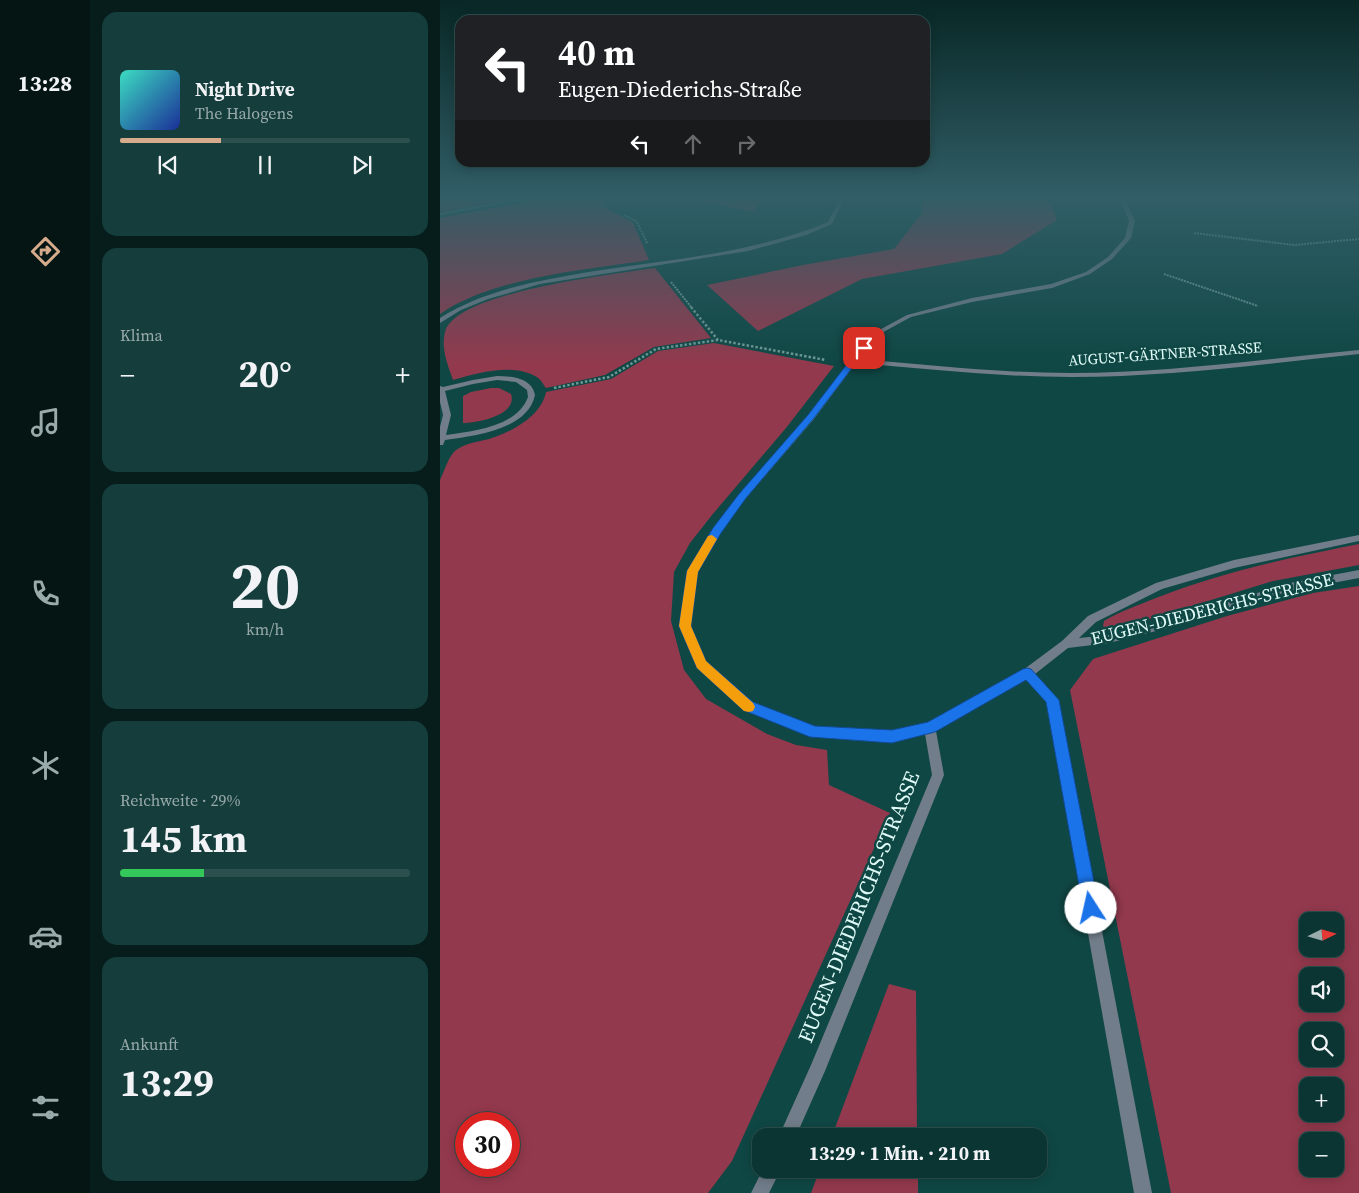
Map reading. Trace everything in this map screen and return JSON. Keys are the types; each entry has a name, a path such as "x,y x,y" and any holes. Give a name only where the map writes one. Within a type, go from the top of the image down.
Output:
{"street":[{"path":"440,321 459,309 516,288 539,282 719,254"},
{"path":"930,728 892,736 815,732 748,706 702,664 685,626 693,571 717,531 743,496 811,416 874,335 909,316 972,300 1052,286 1088,273 1114,254"},
{"name":"AUGUST-GÄRTNER-STRASSE","path":"853,361 980,371 1072,375 1155,371 1359,352"},
{"path":"505,378 524,383 530,389 532,397 528,406 518,416 504,424 486,430 441,441 447,415 440,389 482,380 505,378"},
{"name":"EUGEN-DIEDERICHS-STRASSE","path":"791,1128 817,1071 938,776 930,728 1027,673 1066,644 1092,619 1158,586 1234,564 1359,538"},
{"name":"EUGEN-DIEDERICHS-STRASSE","path":"1066,644 1109,639 1164,625 1290,587 1359,574"},
{"path":"1027,673 1052,700 1143,1193"},
{"path":"760,1193 768,1178"}],"path":[{"path":"651,254 656,264"},
{"path":"1164,274 1258,306"},
{"path":"668,278 718,340"},
{"path":"565,386 609,377 656,349 718,340 823,360"}],"shaded area":[{"path":"440,254 646,254 649,260 569,272 513,283 462,301 440,314"},
{"path":"867,254 1003,254 862,279 758,331 707,285"},
{"path":"655,268 711,338 654,347 605,375 546,388 537,377 516,370 494,370 453,380 445,354 444,335 446,329 458,316 480,304 542,286"},
{"path":"714,343 834,366 786,428 690,543 674,572 671,621 684,670 706,699 767,734 796,745 827,750 829,785 890,813 732,1161 708,1193 440,1193 440,480 453,452 468,444 498,436 515,428 532,416 543,401 546,392 611,379 658,351"},
{"path":"499,388 511,394 512,401 508,407 495,416 463,423 463,396 471,392"},
{"path":"1359,544 1359,565 1273,581 1130,625 1107,629 1103,626 1104,621 1123,611 1207,580 1282,560"},
{"path":"1359,586 1359,1193 1171,1193 1070,690 1093,659 1227,616 1313,593"},
{"path":"889,984 916,991 917,1128 835,1128"},
{"path":"817,1178 918,1178 918,1193 811,1193"}],"slow traffic":[{"path":"712,539 693,571 685,626 702,664 749,707"}],"route":[{"path":"864,348 811,416 743,496 717,531 693,571 685,626 702,664 748,706 815,732 892,736 930,728 1027,673 1052,700 1091,908"}]}
